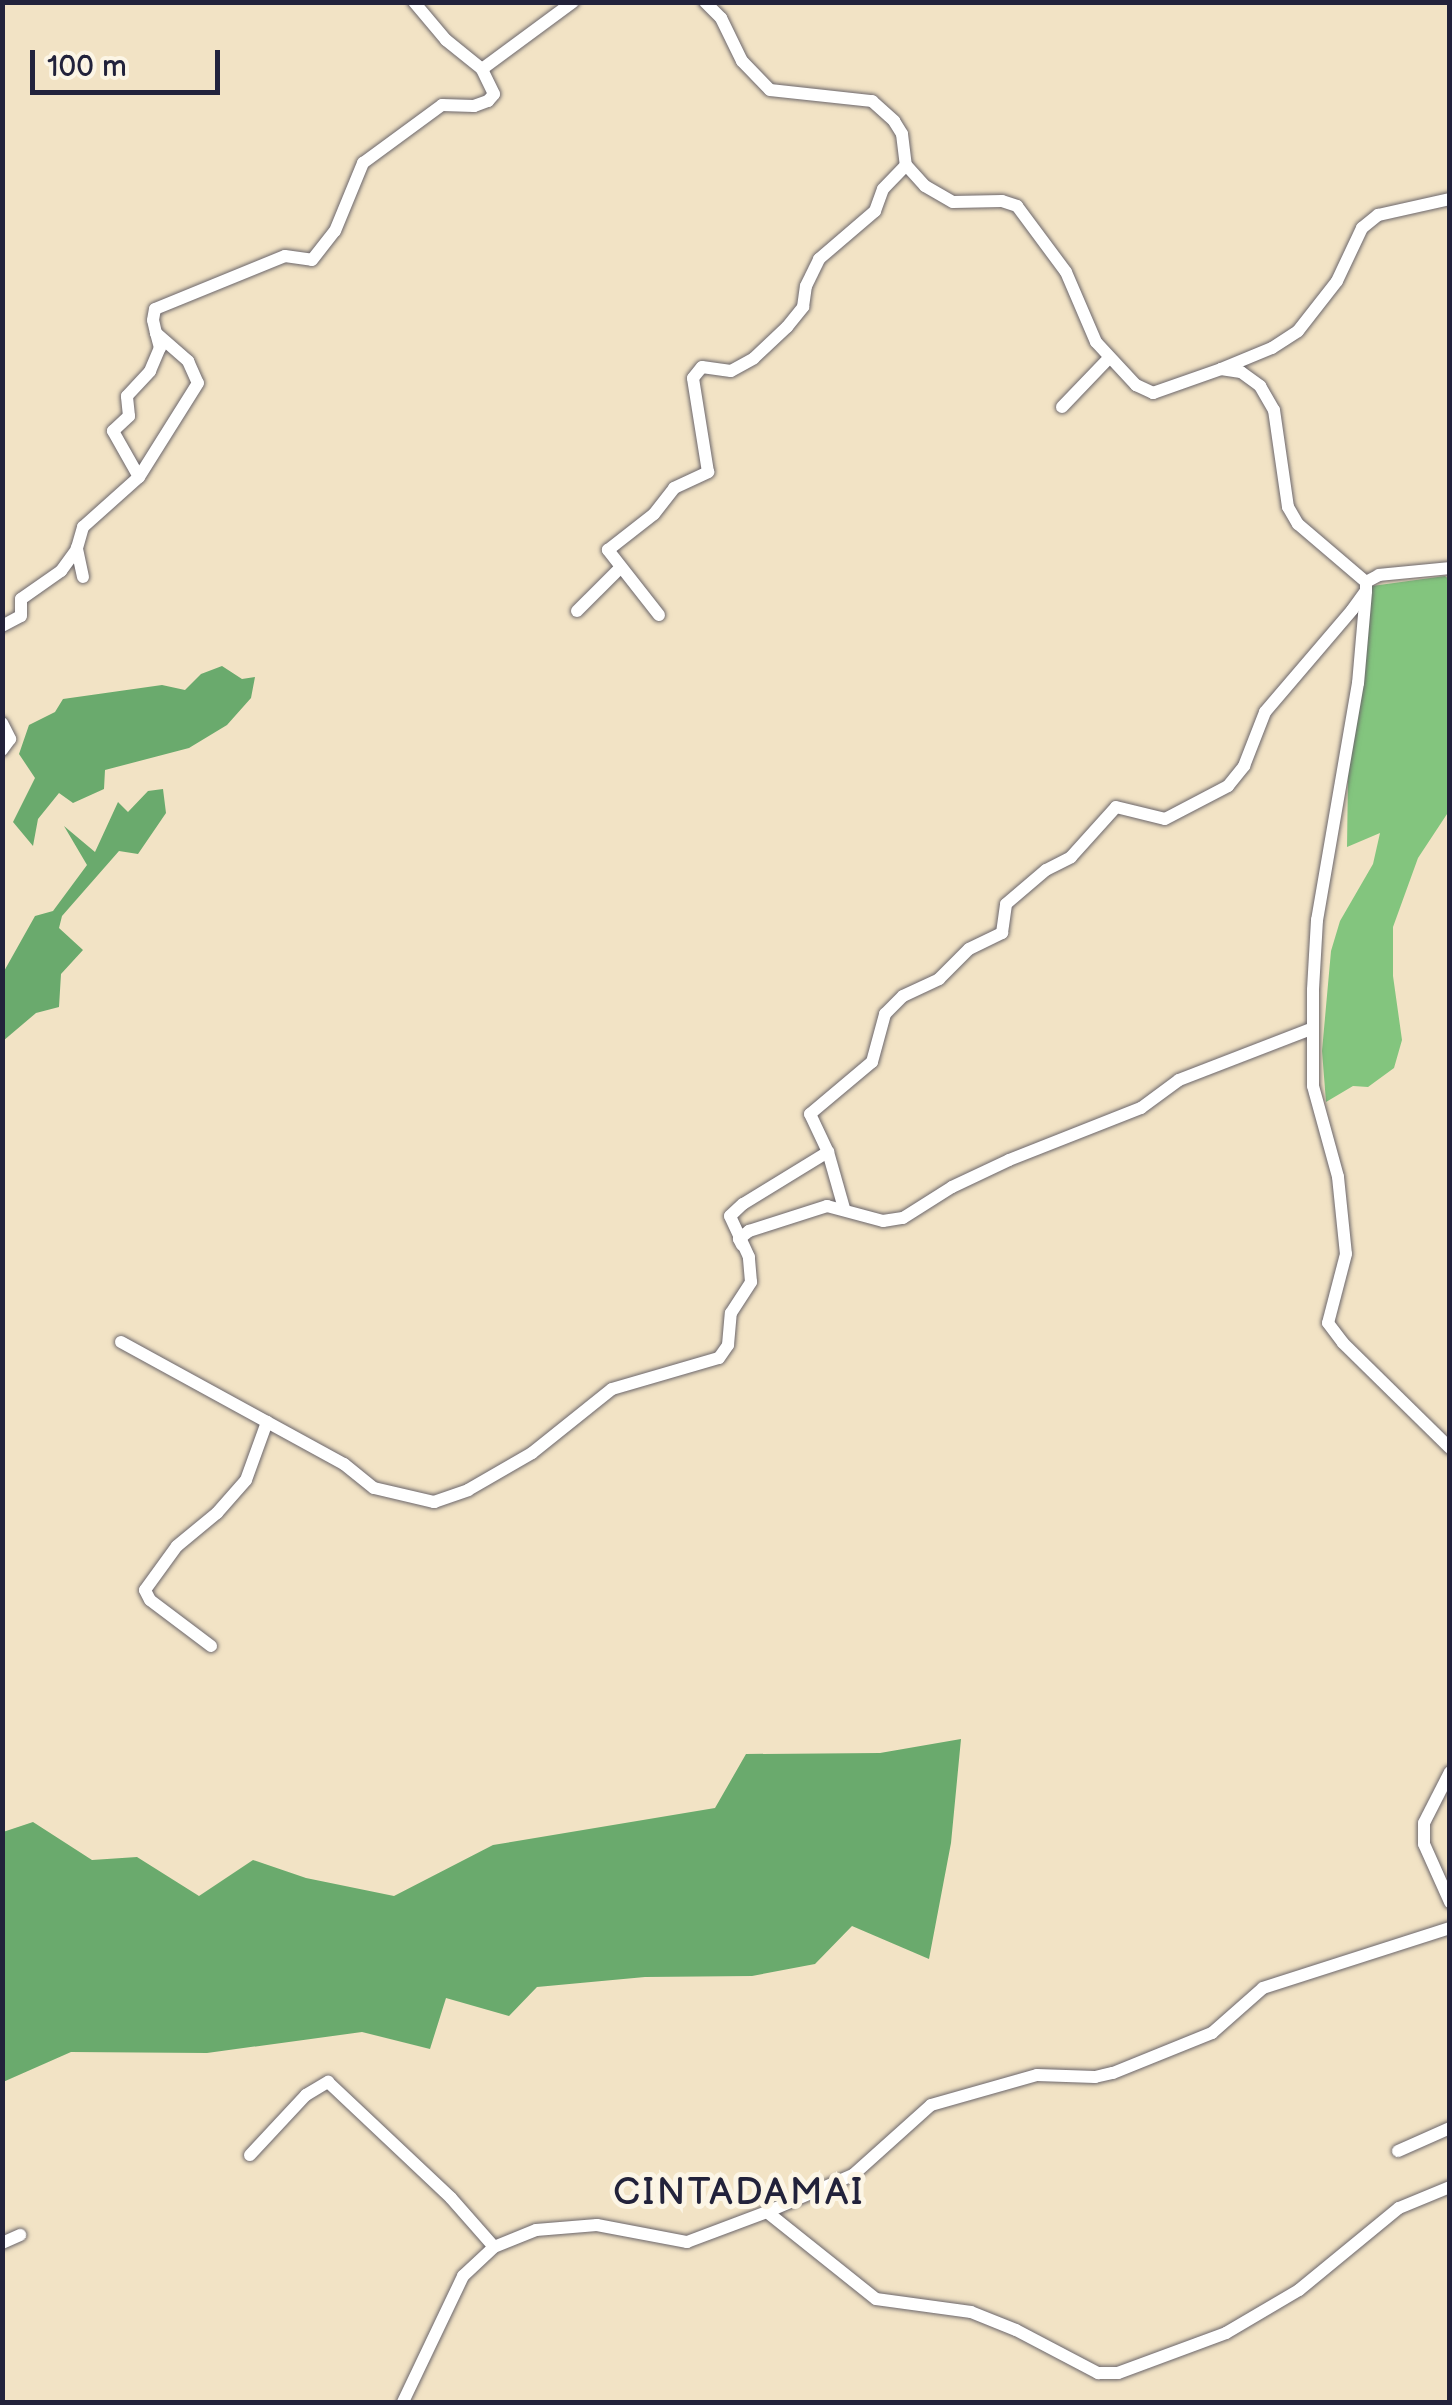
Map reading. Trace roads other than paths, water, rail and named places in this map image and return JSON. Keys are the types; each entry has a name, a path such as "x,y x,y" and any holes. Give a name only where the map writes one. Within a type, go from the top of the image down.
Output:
{"street":[{"path":"139,476 113,435 130,416 126,396 141,384 160,348 153,312 165,302 236,280 285,256 312,260 335,231 363,164 378,150 405,137 442,105 474,106 494,94 482,68 446,40 414,2"},
{"path":"482,68 573,2"},
{"path":"705,2 721,18 742,61 770,90 854,96 881,107 902,134 906,166 925,186 954,202 1002,201 1016,206 1066,272 1096,342 1108,358 1153,394 1272,348 1298,330 1337,281 1362,228 1398,207 1450,198"},
{"path":"659,615 609,554 609,546 654,514 674,488 709,471 700,436 695,375 705,367 728,372 754,358 781,332 802,307 806,286 819,259 877,209 884,189 906,166"},
{"path":"83,577 78,548 82,528 139,476 198,384 188,362 156,333"},
{"path":"1062,407 1108,358"},
{"path":"1221,369 1241,372 1260,386 1274,410 1283,452 1282,488 1298,524 1366,586"},
{"path":"2,626 21,616 21,599 62,571 78,548"},
{"path":"577,611 621,568"},
{"path":"844,1208 828,1152 810,1114 872,1062 882,1018 896,1002 939,979 969,949 1002,933 1006,904 1046,870 1071,857 1116,808 1164,820 1228,786 1244,766 1265,712 1366,586 1380,574 1450,568"},
{"path":"1366,586 1358,684 1317,920 1311,1029 1313,1086 1338,1177 1346,1254 1328,1323 1342,1343 1450,1448"},
{"path":"2,723 10,740 2,750"},
{"path":"121,1342 354,1470 374,1488 434,1502 468,1490 532,1454 612,1389 720,1358 728,1345 731,1313 751,1282 749,1257 739,1239 748,1231 827,1206 883,1220 903,1218 952,1187 1017,1156 1144,1106 1179,1080 1311,1029"},
{"path":"749,1257 730,1223 733,1211 828,1152"},
{"path":"211,1646 150,1600 145,1590 178,1546 218,1513 246,1480 267,1422"},
{"path":"1450,1772 1424,1823 1424,1844 1450,1902"},
{"path":"404,2402 463,2276 494,2247 536,2230 597,2226 687,2242 853,2175 931,2105 1036,2075 1095,2077 1113,2073 1212,2032 1252,1994 1273,1984 1450,1928"},
{"path":"250,2154 306,2095 328,2082 451,2198 494,2247"},
{"path":"1398,2152 1450,2128"},
{"path":"766,2212 876,2299 970,2312 1016,2330 1098,2373 1118,2372 1226,2333 1299,2290 1399,2208 1450,2187"},
{"path":"2,2243 20,2235"}],"district":[{"name":"CINTADAMAI","path":"739,2193"}]}
